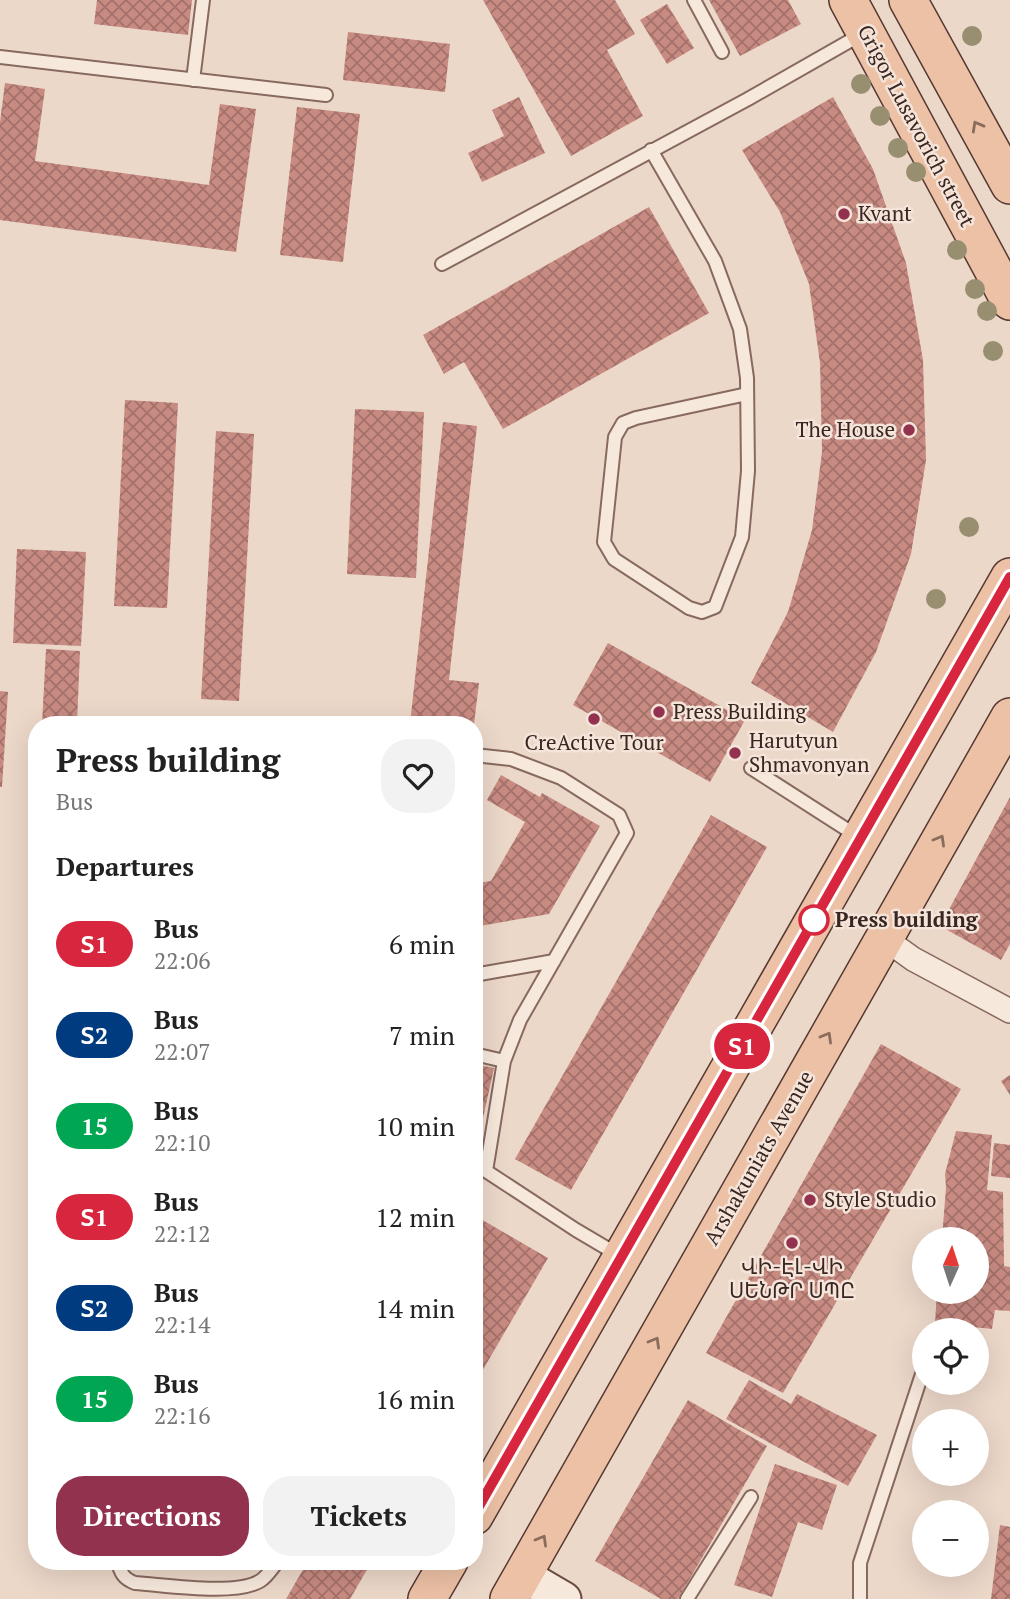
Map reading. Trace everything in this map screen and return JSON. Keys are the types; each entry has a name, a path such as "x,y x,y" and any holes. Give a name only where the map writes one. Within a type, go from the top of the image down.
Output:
{"main road":[{"name":"Grigor Lusavorich street","path":"848,0 968,225 997,258 1010,301"},
{"path":"908,0 1010,186"},
{"path":"483,1500 1010,577"},
{"name":"Arshakuniats Avenue","path":"516,1587 1010,717"},
{"path":"427,1599 444,1570"}],"street":[{"path":"884,938 913,959 1010,1011"},
{"path":"516,1587 564,1599"}],"lane":[{"path":"193,80 203,0"},
{"path":"694,0 722,52"},
{"path":"442,264 748,99 865,32"},
{"path":"0,57 326,96"},
{"path":"651,150 715,261 740,329 747,394 748,471 742,537 715,607 702,612 689,608 614,559 604,542 615,437 623,423 636,418 747,394"},
{"path":"483,756 511,758 561,778 619,815 627,833 520,1020 504,1061 483,1156"},
{"path":"751,768 862,839"},
{"path":"483,973 554,961"},
{"path":"483,1056 504,1061"},
{"path":"483,1171 621,1256"},
{"path":"860,1599 860,1563 915,1395"},
{"path":"687,1599 751,1497"},
{"path":"120,1570 126,1580 135,1583 244,1588 262,1580 270,1570"}],"building":[{"path":"97,0 192,0 188,35 94,24"},
{"path":"483,0 615,0 635,34 607,50 643,116 571,156"},
{"path":"709,0 788,0 801,24 740,56"},
{"path":"667,4 694,48 667,64 640,20"},
{"path":"348,32 450,44 445,92 343,80"},
{"path":"5,83 45,89 35,161 209,185 220,104 256,109 236,252 0,220 0,122"},
{"path":"519,97 545,153 482,182 468,153 504,136 492,110"},
{"path":"833,97 873,169 906,263 923,360 926,460 911,554 876,652 833,732 751,683 788,612 812,530 822,452 820,363 809,284 780,212 742,150"},
{"path":"297,107 360,114 343,262 280,255"},
{"path":"649,207 709,313 503,429 464,362 444,374 423,335"},
{"path":"125,400 178,403 167,608 114,606"},
{"path":"355,409 424,412 416,578 347,574"},
{"path":"443,422 477,426 449,680 479,683 475,716 411,716"},
{"path":"216,431 254,434 239,701 201,699"},
{"path":"17,549 86,552 81,646 13,643"},
{"name":"Press Building","path":"608,643 745,720 710,782 573,705"},
{"path":"46,649 80,651 77,716 42,716"},
{"path":"0,691 8,692 2,787 0,787"},
{"path":"501,775 540,797 542,793 600,826 549,914 483,925 483,882 491,881 525,822 487,800"},
{"path":"1010,797 1010,944 1001,960 940,926"},
{"path":"711,815 767,847 571,1190 515,1159"},
{"path":"881,1044 961,1089 783,1393 706,1353"},
{"path":"483,1066 494,1068 483,1118"},
{"path":"1010,1075 1010,1095 1001,1081"},
{"path":"956,1131 992,1135 987,1190 1003,1192 1004,1266 1010,1267 1010,1311 995,1310 992,1329 989,1329 989,1318 935,1318 936,1304 989,1304 989,1227 943,1227 945,1174"},
{"path":"994,1143 1010,1145 1010,1178 991,1176"},
{"path":"483,1220 548,1258 483,1370"},
{"path":"749,1380 791,1404 797,1394 877,1435 848,1486 726,1419"},
{"path":"688,1400 767,1446 678,1599 661,1599 595,1561"},
{"path":"775,1464 837,1485 822,1530 798,1522 772,1597 734,1585"},
{"path":"1000,1525 1010,1527 1010,1599 991,1599"},
{"path":"303,1570 367,1570 350,1599 286,1599"}],"bus line":[{"name":"Տ1","path":"483,1499 1010,577"}],"place":[{"name":"Kvant","path":"844,214"},
{"name":"The House","path":"909,430"},
{"name":"Press Building","path":"659,712"},
{"name":"CreActive Tour","path":"594,719"},
{"name":"Harutyun Shmavonyan","path":"735,753"},
{"name":"Press building","path":"814,920"},
{"name":"Style Studio","path":"810,1200"},
{"name":"ՎԻ-ԷԼ-ՎԻ ՍԵՆԹՐ ՍՊԸ","path":"792,1243"}]}
